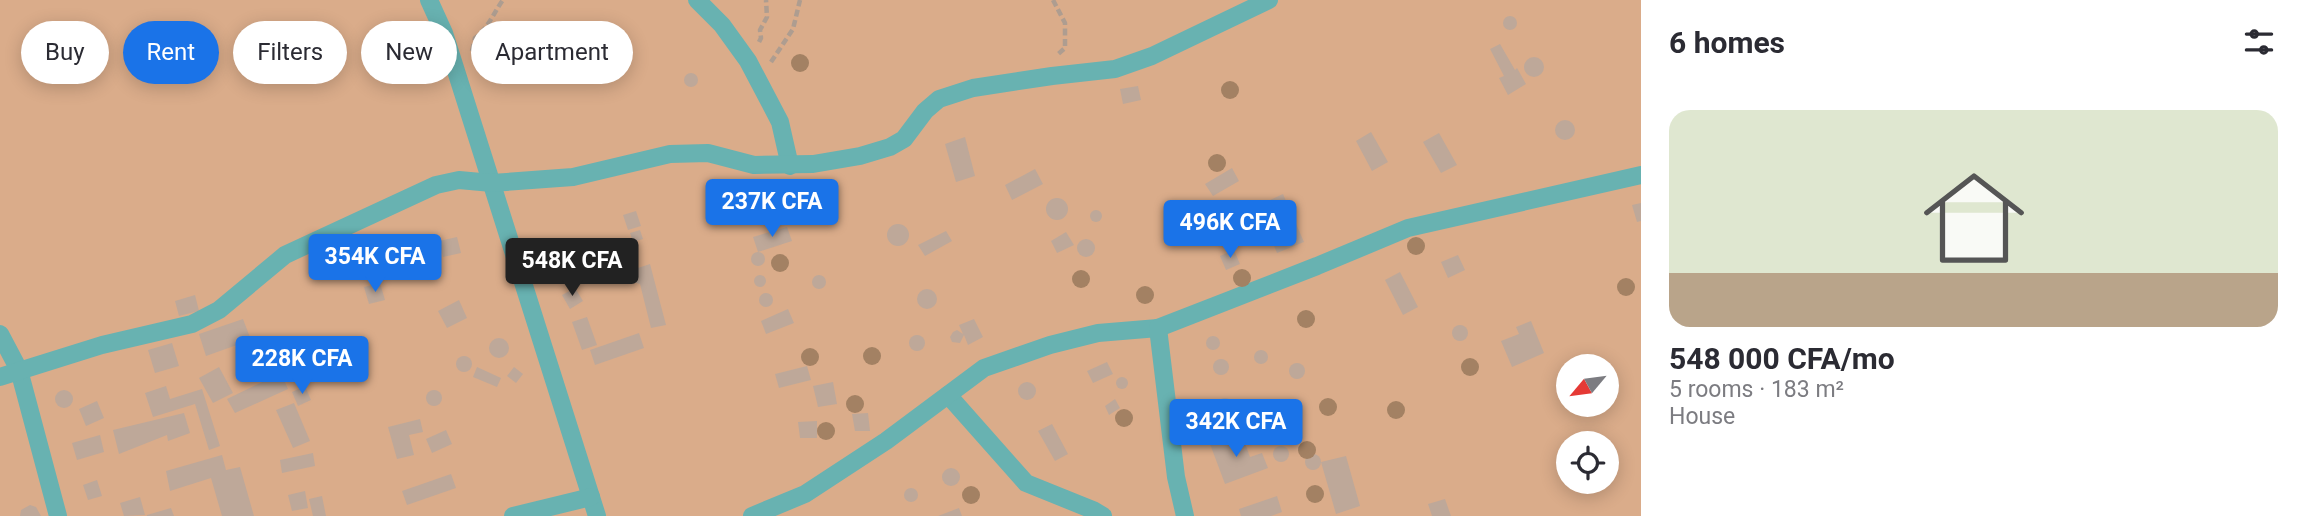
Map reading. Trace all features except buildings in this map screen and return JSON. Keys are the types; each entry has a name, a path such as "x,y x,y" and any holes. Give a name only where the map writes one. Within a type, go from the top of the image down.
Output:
{"street":[{"path":"429,0 444,33 597,516"},
{"path":"698,0 722,25 748,61 780,122 790,166"},
{"path":"0,377 102,345 192,324 219,310 285,256 436,185 459,180 492,183 573,177 670,154 708,153 754,165 790,166 836,161 890,147 904,139 925,111 939,99 973,88 1115,69 1152,56 1269,0"},
{"path":"752,516 805,494 886,441 984,368 1050,345 1098,333 1158,328 1317,267 1408,228 1641,175"},
{"path":"1158,328 1176,477 1185,516"},
{"path":"0,334 19,370 58,516"},
{"path":"948,395 1026,483 1103,516"},
{"path":"513,516 590,497"}],"path":[{"path":"488,21 503,0"},
{"path":"748,61 761,38 760,30 767,17 766,0"},
{"path":"758,80 793,29 800,0"},
{"path":"1052,76 1050,67 1055,57 1065,48 1065,23 1053,0"}],"shaded area":[{"path":"0,0 1641,0 1641,516 0,516"}]}
